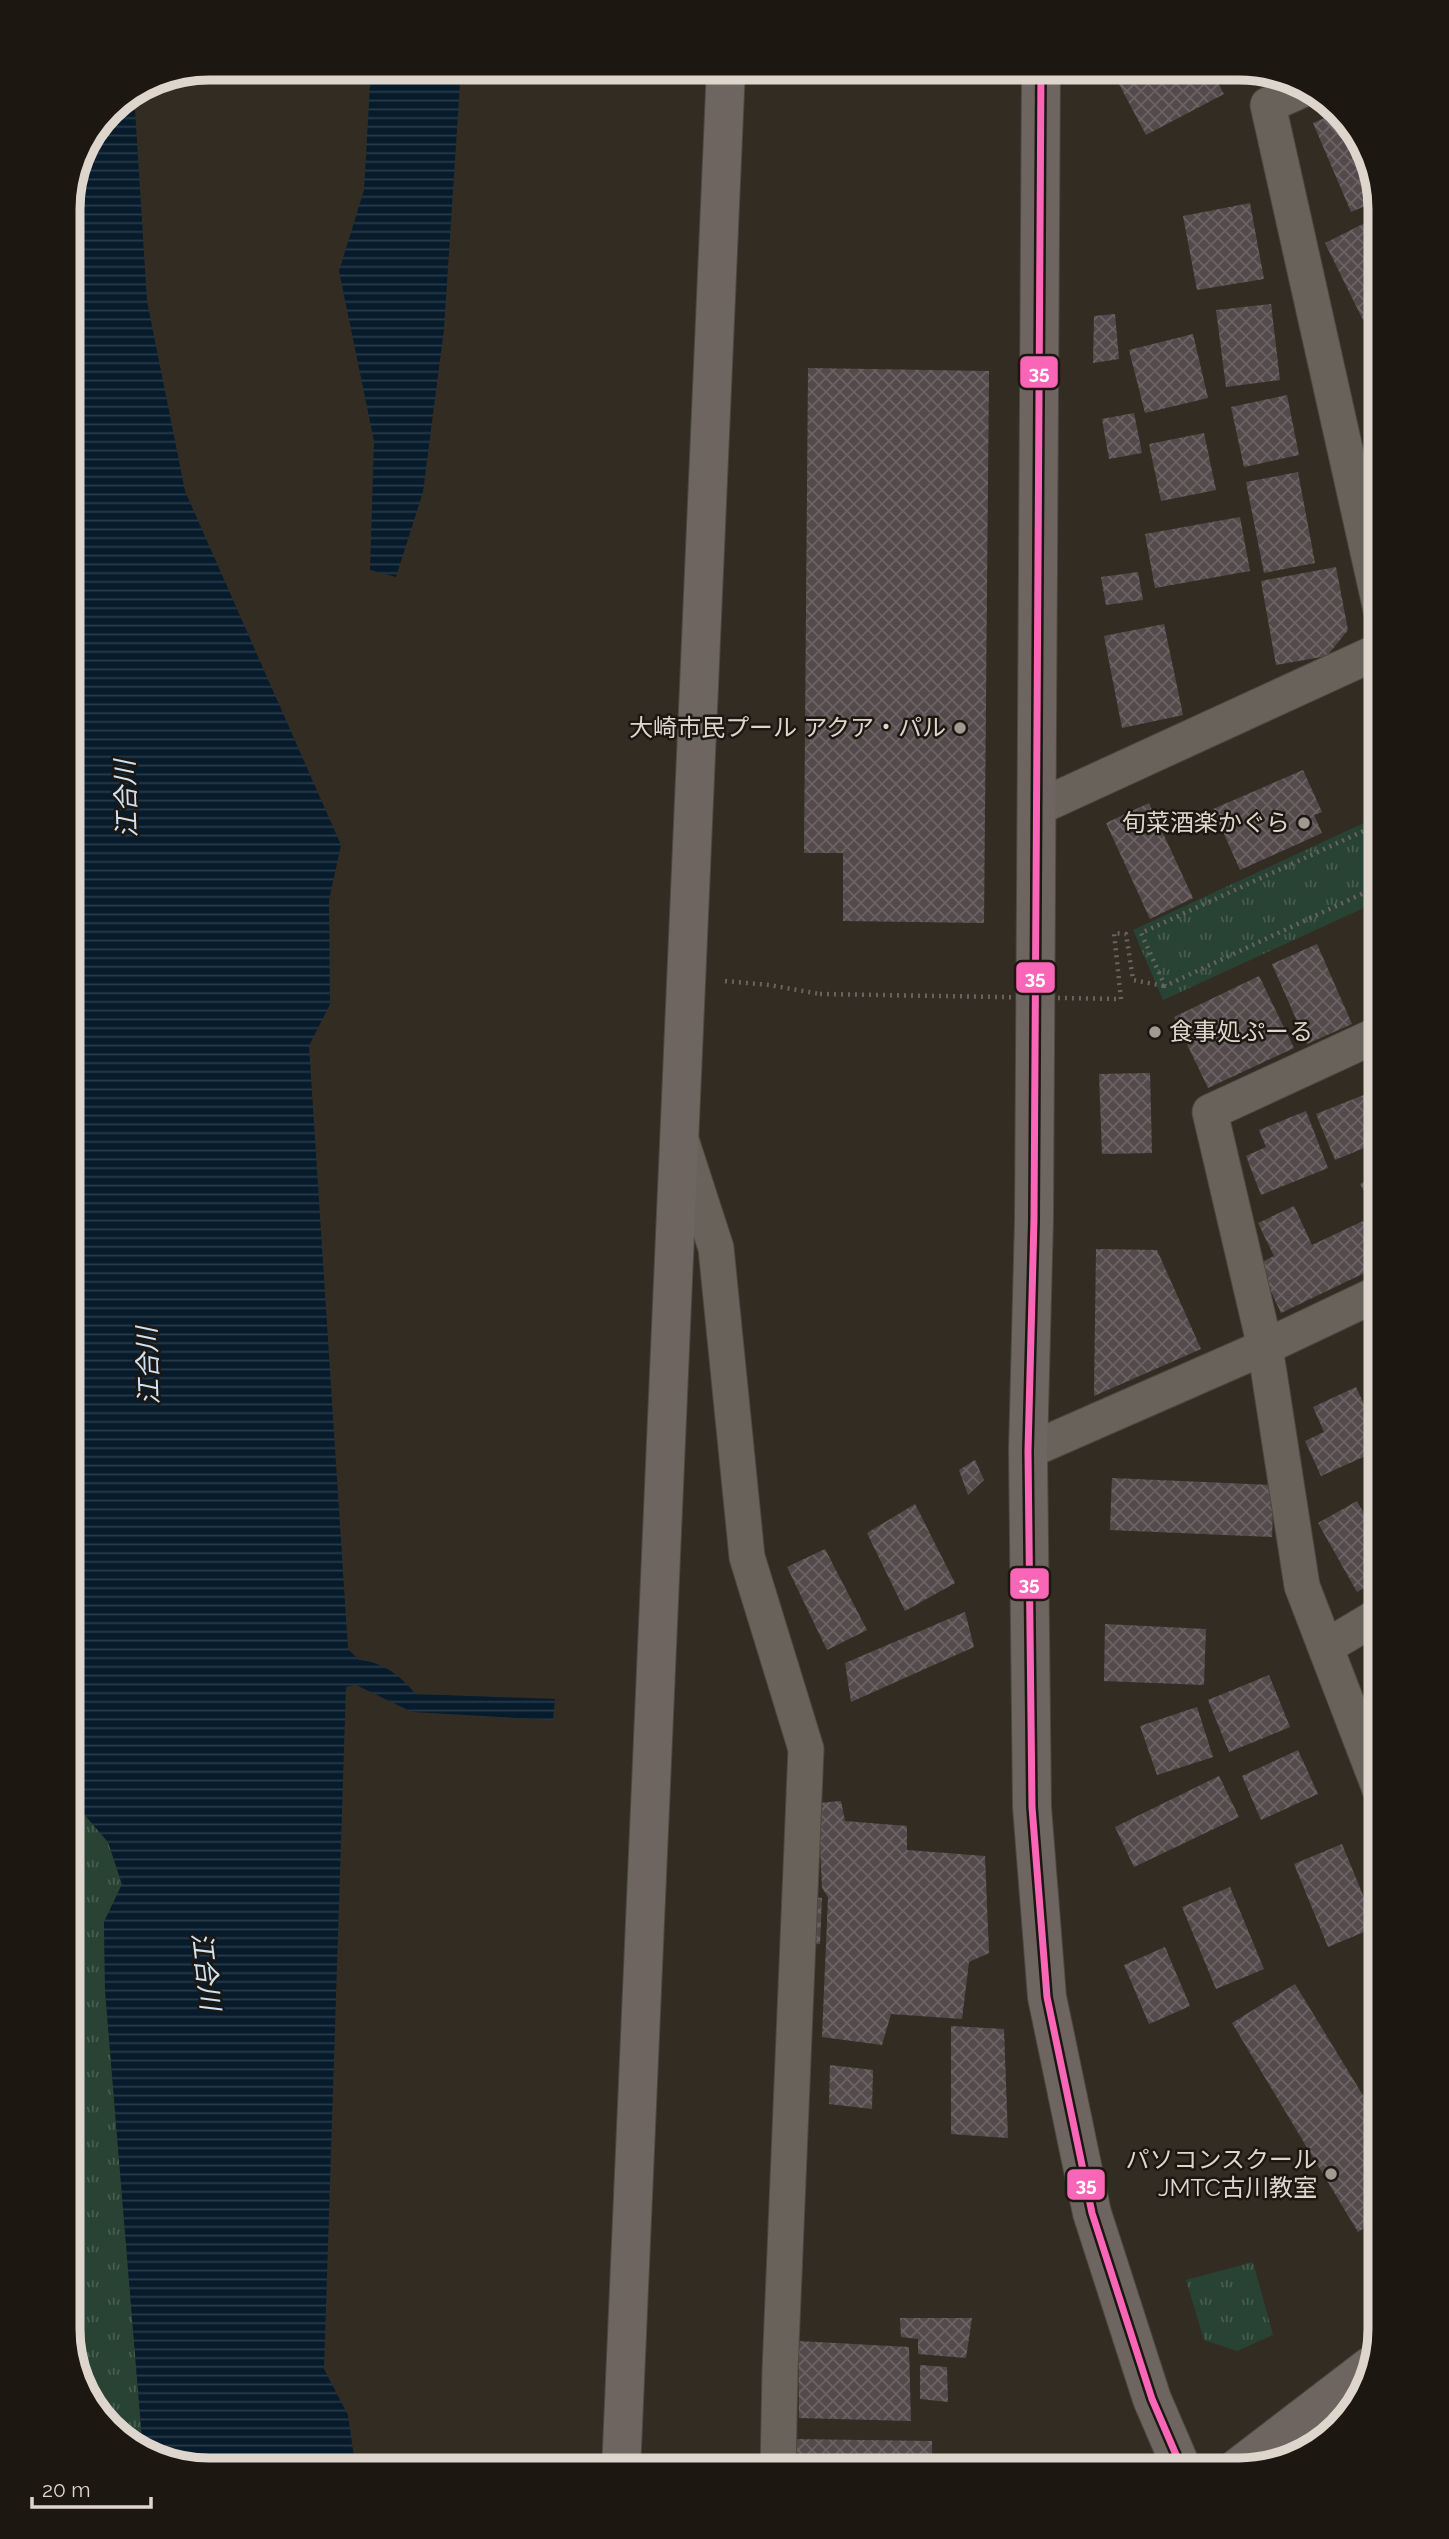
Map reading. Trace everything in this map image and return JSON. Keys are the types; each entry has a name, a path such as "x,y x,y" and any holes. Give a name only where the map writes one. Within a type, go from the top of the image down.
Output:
{"street":[{"path":"622,2458 725,80"},
{"path":"1041,81 1034,1219 1028,1451 1032,1807 1047,1997 1091,2213 1152,2399 1177,2458"},
{"path":"1295,93 1268,105 1368,552"},
{"path":"1037,808 1368,656"},
{"path":"1368,1039 1210,1112 1265,1347 1301,1586 1368,1758"},
{"path":"679,1133 716,1248 747,1557 806,1749 779,2371 778,2458"},
{"path":"1028,1451 1265,1347 1368,1298"},
{"path":"1326,1647 1368,1622"},
{"path":"1251,2457 1361,2373"}],"path":[{"path":"1165,986 1141,933 1368,828"},
{"path":"769,985 820,994 1121,999 1114,933 1126,934 1133,980 1165,986 1368,892"}],"green space":[{"path":"1368,821 1368,906 1163,1000 1133,930"},
{"path":"80,1810 108,1842 122,1885 104,1922 105,1990 142,2439 112,2415 94,2387 83,2355 80,2330"},
{"path":"1253,2262 1273,2335 1237,2351 1204,2340 1186,2280"}],"water":[{"path":"370,80 460,80 444,329 423,492 396,577 370,570 374,441 339,271 364,190"},
{"name":"江合川","path":"135,104 147,301 185,491 341,845 329,900 330,1004 309,1046 348,1649 359,1660 391,1671 416,1694 555,1699 553,1720 412,1712 356,1685 346,1687 324,2369 348,2415 354,2458 201,2458 168,2452 142,2439 105,1990 104,1922 122,1884 108,1842 80,1810 81,201 85,176 94,152 118,118"}],"building":[{"path":"1117,81 1217,81 1224,94 1146,135"},
{"path":"1329,116 1347,138 1362,168 1368,205 1351,212 1313,123"},
{"path":"1250,203 1264,279 1197,290 1183,216"},
{"path":"1367,222 1368,318 1363,320 1325,243"},
{"path":"1271,304 1280,380 1226,387 1216,310"},
{"path":"1115,314 1119,359 1093,363 1094,316"},
{"path":"1193,334 1208,398 1145,413 1129,350"},
{"path":"808,368 989,371 984,923 843,921 843,853 804,853"},
{"path":"1287,395 1299,455 1244,467 1231,407"},
{"path":"1134,413 1142,453 1109,459 1102,419"},
{"path":"1204,433 1216,490 1161,501 1149,444"},
{"path":"1298,472 1315,563 1264,573 1246,482"},
{"path":"1240,517 1250,571 1155,588 1145,534"},
{"path":"1336,567 1348,630 1327,656 1276,665 1261,581"},
{"path":"1138,572 1143,600 1106,605 1101,577"},
{"path":"1164,624 1183,715 1122,728 1104,636"},
{"path":"1303,770 1322,812 1314,815 1322,833 1240,870 1213,809"},
{"path":"1149,803 1193,898 1150,919 1106,823"},
{"path":"1317,944 1352,1024 1307,1044 1272,964"},
{"path":"1259,976 1294,1048 1208,1088 1174,1017"},
{"path":"1150,1073 1152,1153 1102,1154 1099,1074"},
{"path":"1366,1094 1368,1146 1335,1160 1316,1114"},
{"path":"1306,1111 1328,1168 1261,1195 1246,1156 1266,1147 1259,1130"},
{"path":"1368,1180 1368,1199 1360,1184"},
{"path":"1294,1206 1312,1245 1363,1221 1368,1231 1368,1271 1281,1313 1258,1264 1274,1256 1258,1223"},
{"path":"1096,1249 1157,1250 1201,1349 1094,1396"},
{"path":"1356,1387 1368,1412 1368,1455 1321,1476 1305,1441 1324,1432 1313,1407"},
{"path":"975,1460 984,1480 968,1495 959,1470"},
{"path":"1112,1478 1274,1485 1272,1537 1110,1530"},
{"path":"1357,1501 1368,1521 1368,1586 1357,1592 1318,1523"},
{"path":"915,1504 955,1583 905,1611 867,1533"},
{"path":"825,1549 867,1630 827,1650 787,1567"},
{"path":"965,1612 974,1647 851,1702 845,1663"},
{"path":"1105,1624 1206,1629 1204,1685 1104,1681"},
{"path":"1269,1675 1290,1727 1229,1752 1208,1700"},
{"path":"1197,1707 1213,1757 1157,1775 1140,1726"},
{"path":"1298,1750 1318,1794 1261,1820 1242,1776"},
{"path":"1219,1776 1239,1817 1134,1867 1115,1827"},
{"path":"841,1801 845,1821 907,1826 907,1850 985,1856 989,1953 969,1962 962,2019 891,2014 882,2045 822,2037 828,1897 822,1888 818,1803"},
{"path":"1342,1844 1368,1907 1368,1930 1328,1947 1294,1864"},
{"path":"1230,1887 1264,1969 1216,1989 1182,1907"},
{"path":"805,1896 822,1898 820,1944 803,1943"},
{"path":"1165,1947 1190,2006 1149,2024 1124,1965"},
{"path":"1295,1984 1368,2104 1368,2226 1358,2232 1232,2023"},
{"path":"951,2026 1004,2029 1008,2138 951,2134"},
{"path":"830,2065 873,2070 872,2109 829,2104"},
{"path":"900,2318 972,2318 966,2358 918,2354 918,2339 901,2337"},
{"path":"798,2341 909,2347 911,2421 799,2418"},
{"path":"920,2365 947,2367 948,2402 920,2399"},
{"path":"792,2439 932,2441 932,2458 791,2458"}],"transit line":[{"name":"35","path":"1041,81 1034,1219 1028,1451 1032,1807 1047,1997 1092,2213 1152,2399 1177,2458"}],"place":[{"name":"大崎市民プール アクア・パル","path":"960,728"},
{"name":"旬菜酒楽かぐら","path":"1304,823"},
{"name":"食事処ぷーる","path":"1155,1032"},
{"name":"パソコンスクール JMTC古川教室","path":"1331,2174"}]}
